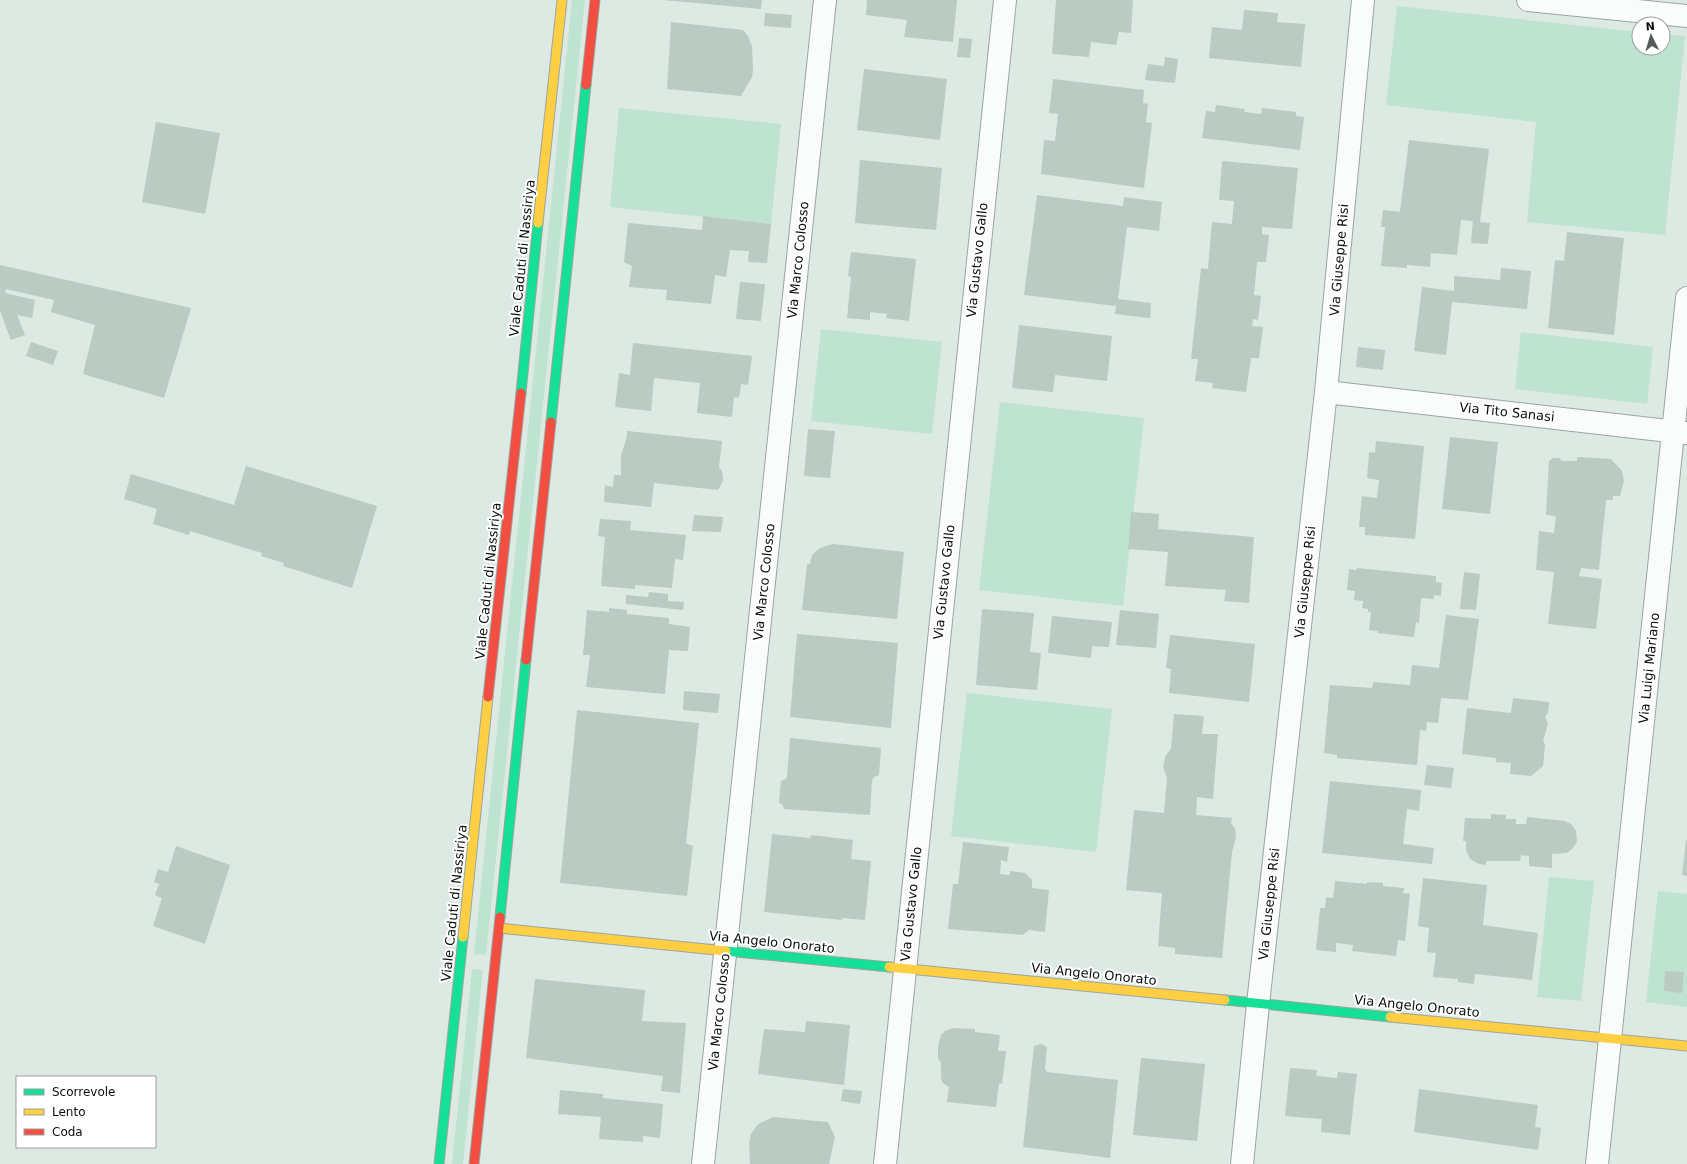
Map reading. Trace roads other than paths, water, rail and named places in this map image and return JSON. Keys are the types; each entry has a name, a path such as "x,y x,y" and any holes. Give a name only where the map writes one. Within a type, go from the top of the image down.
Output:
{"main road":[{"name":"Viale Caduti di Nassiriya","path":"439,1164 562,0"},
{"path":"474,1164 595,0"},
{"name":"Via Angelo Onorato","path":"499,928 1687,1046"}],"street":[{"name":"Via Marco Colosso","path":"703,1164 825,0"},
{"name":"Via Gustavo Gallo","path":"885,1164 1005,0"},
{"name":"Via Giuseppe Risi","path":"1242,1164 1258,1004 1326,392 1363,0"},
{"path":"1528,0 1687,16"},
{"name":"Via Luigi Mariano","path":"1597,1164 1680,432 1687,298"},
{"name":"Via Tito Sanasi","path":"1326,392 1680,432"}]}
